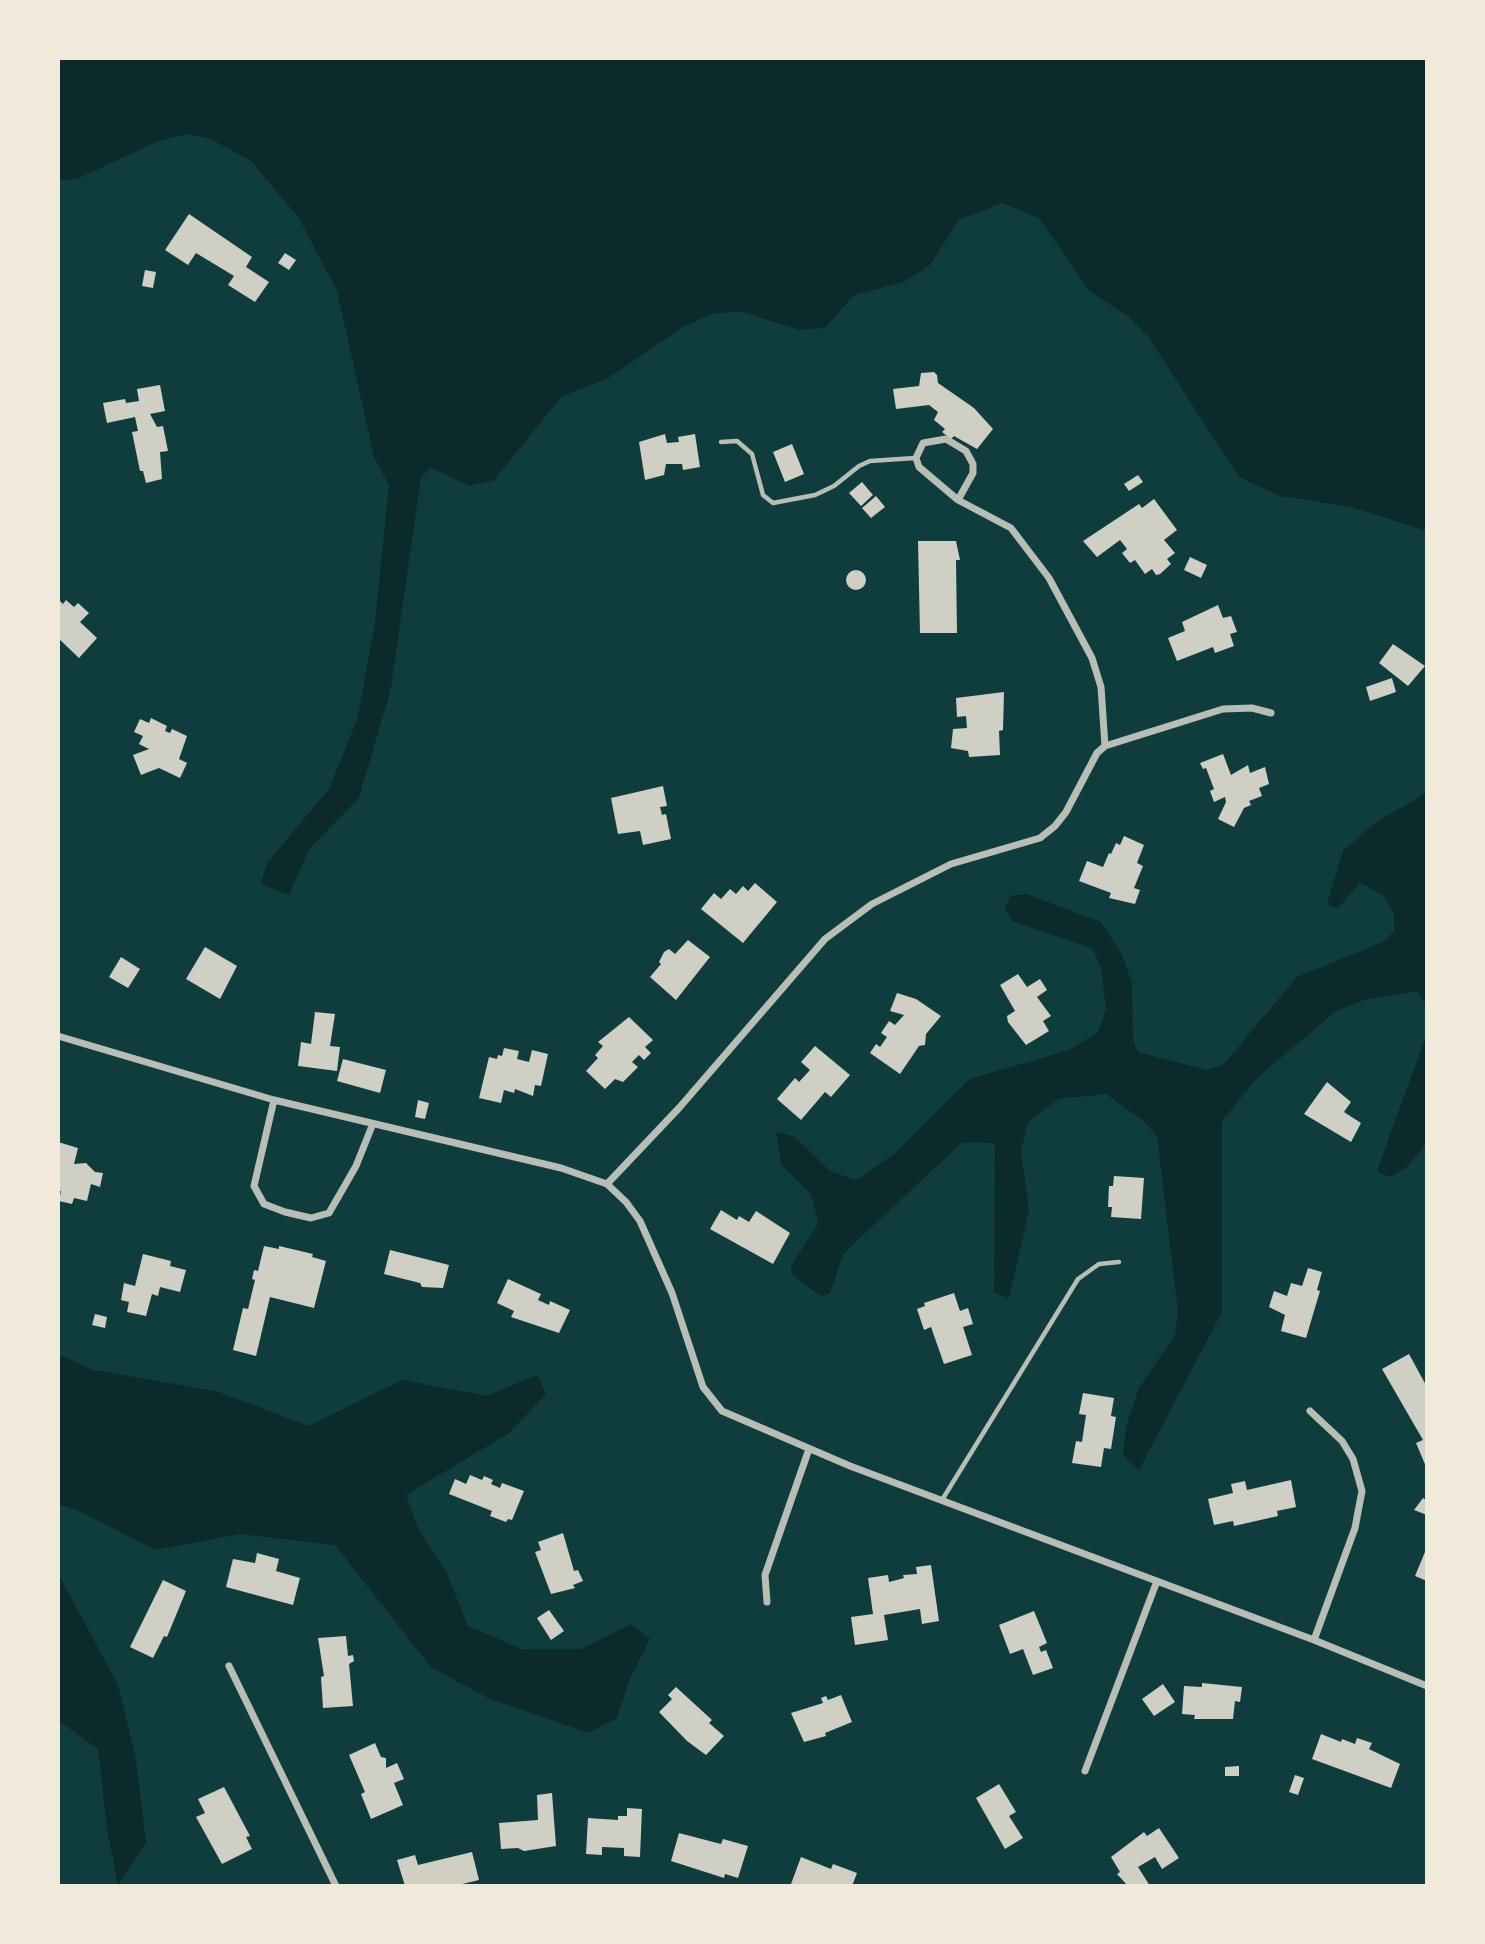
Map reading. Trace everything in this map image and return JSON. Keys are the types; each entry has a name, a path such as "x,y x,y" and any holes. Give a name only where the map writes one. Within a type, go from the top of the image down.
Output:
{"street":[{"path":"958,500 973,473 973,464 966,452 946,439 931,439 923,443 916,458 919,467 937,485 958,500 1011,528 1055,588 1092,658 1105,716 1105,746"},
{"path":"607,1184 679,1108 825,939 872,904 951,864 1040,838 1055,826 1066,812 1097,753 1105,746 1223,709 1252,708 1271,713"},
{"path":"58,1036 274,1100 372,1126 561,1168 607,1184 626,1202 639,1221 672,1293 703,1387 711,1401 722,1411 809,1449 1314,1640 1427,1686"},
{"path":"274,1100 254,1186 264,1204 285,1212 311,1218 329,1213 356,1166 372,1126"},
{"path":"1310,1412 1342,1441 1356,1468 1362,1492 1355,1528 1314,1640"},
{"path":"767,1602 765,1575 809,1449"},
{"path":"1085,1771 1157,1581"},
{"path":"229,1666 336,1886"}],"lane":[{"path":"721,442 737,441 752,454 763,495 773,503 815,495 834,486 859,466 870,461 916,458"},
{"path":"942,1500 1077,1279 1099,1264 1119,1262"}],"water":[{"path":"58,58 1427,58 1427,531 1351,507 1280,496 1239,477 1149,338 1129,317 1089,291 1039,218 1002,203 959,220 929,266 904,282 854,295 825,328 801,330 738,311 711,314 683,327 607,379 562,396 494,480 470,486 431,468 421,477 391,688 359,798 309,849 289,895 260,884 268,862 329,789 357,720 375,623 389,485 374,457 337,291 299,218 251,161 211,139 187,134 158,141 79,178 58,181"},
{"path":"1427,793 1427,1008 1418,991 1364,1000 1336,1011 1257,1078 1222,1121 1222,1312 1139,1470 1123,1455 1126,1427 1139,1388 1175,1335 1178,1311 1157,1137 1145,1122 1106,1094 1058,1099 1028,1122 1021,1151 1029,1210 1009,1298 994,1293 995,1144 982,1142 961,1143 843,1254 830,1293 821,1296 793,1276 791,1266 818,1224 811,1194 781,1164 776,1132 795,1137 830,1171 856,1180 894,1154 970,1079 1069,1050 1098,1032 1106,1009 1101,968 1093,949 1012,921 1005,908 1010,896 1026,894 1101,922 1122,955 1132,983 1133,1039 1138,1052 1206,1070 1223,1065 1297,977 1383,942 1394,931 1394,913 1383,895 1360,883 1337,909 1327,904 1343,851 1376,822"},
{"path":"1427,1033 1427,1143 1408,1166 1390,1177 1377,1171"},
{"path":"58,1354 93,1370 216,1391 309,1426 402,1380 487,1396 537,1375 546,1394 509,1433 406,1495 418,1528 446,1571 468,1626 521,1649 581,1649 631,1624 650,1639 630,1679 617,1718 588,1733 488,1698 431,1667 335,1545 240,1534 155,1550 77,1510 58,1504"},
{"path":"58,1573 118,1685 136,1759 146,1843 118,1885 107,1829 98,1749 58,1720"}],"building":[{"path":"189,214 252,257 246,267 269,282 255,302 228,285 234,276 196,253 188,265 165,250"},
{"path":"285,253 296,260 289,270 278,263"},
{"path":"145,270 156,272 153,288 142,286"},
{"path":"934,372 938,383 974,408 993,429 977,449 954,436 951,439 942,432 945,429 934,420 938,412 929,405 896,409 893,389 919,386 921,373"},
{"path":"160,385 165,411 150,414 157,427 163,426 168,451 160,452 162,479 146,483 143,471 140,471 132,432 138,431 135,417 107,423 103,403 125,399 126,403 139,401 137,389"},
{"path":"665,434 667,443 679,442 678,437 695,434 700,467 683,470 682,464 666,464 664,475 645,480 639,442"},
{"path":"792,444 804,474 785,482 773,452"},
{"path":"1138,475 1143,482 1129,491 1124,484"},
{"path":"862,482 873,495 861,506 849,493"},
{"path":"876,496 885,507 871,518 862,508"},
{"path":"1154,499 1177,530 1164,540 1175,553 1167,559 1171,564 1160,574 1156,575 1152,569 1145,574 1135,560 1130,563 1122,553 1127,549 1120,540 1097,557 1083,541 1139,504 1142,508"},
{"path":"918,541 956,541 960,560 956,560 957,633 920,633"},
{"path":"1190,557 1207,565 1201,578 1184,570"},
{"path":"856,570 863,573 866,580 863,587 856,590 849,587 846,580 849,573"},
{"path":"58,599 63,604 66,600 74,607 78,603 89,613 80,622 97,638 79,658 58,638"},
{"path":"1218,605 1223,618 1231,616 1237,632 1230,634 1234,646 1215,653 1213,647 1177,661 1168,638 1185,631 1182,622"},
{"path":"1393,644 1425,666 1408,686 1379,663"},
{"path":"1392,678 1396,692 1370,701 1366,687"},
{"path":"1004,692 1003,730 999,731 1000,755 969,757 968,751 951,748 953,729 967,728 966,716 957,717 956,698"},
{"path":"151,718 167,726 165,731 170,733 172,729 187,736 179,759 187,763 180,778 159,768 141,775 133,755 149,749 139,744 143,736 134,732 140,719 149,723"},
{"path":"1223,754 1231,775 1248,765 1250,773 1265,767 1269,784 1259,788 1262,796 1249,801 1251,805 1244,808 1234,827 1218,819 1226,802 1225,797 1214,802 1210,791 1214,789 1206,768 1203,769 1200,763"},
{"path":"663,786 667,806 660,807 662,815 666,814 671,839 643,845 640,831 618,834 611,798"},
{"path":"1124,836 1144,845 1137,863 1143,866 1134,888 1140,890 1135,904 1109,898 1111,893 1079,881 1087,861 1103,867 1109,853 1111,854 1116,843 1120,845"},
{"path":"755,883 777,902 743,943 701,909 714,893 721,899 730,889 736,894 743,886 748,891"},
{"path":"688,940 710,957 676,1000 650,977 661,964 659,962 664,952 669,949 675,954"},
{"path":"205,947 237,966 220,999 186,979"},
{"path":"121,957 140,969 128,988 109,977"},
{"path":"1018,974 1027,987 1040,979 1047,990 1037,997 1051,1016 1043,1021 1049,1031 1026,1045 1008,1022 1007,1016 1015,1011 1000,985"},
{"path":"897,993 916,999 941,1016 926,1034 925,1045 919,1046 900,1074 870,1053 876,1044 880,1047 887,1037 881,1033 889,1021 895,1025 904,1015 890,1011"},
{"path":"315,1012 335,1014 330,1046 340,1047 337,1071 298,1066 301,1042 311,1044"},
{"path":"629,1017 653,1040 645,1047 651,1053 644,1060 639,1055 632,1062 638,1067 623,1082 615,1079 605,1089 586,1071 598,1058 595,1055 603,1046 598,1042"},
{"path":"815,1046 850,1075 831,1097 825,1092 801,1120 777,1099 795,1078 799,1082 810,1070 801,1062"},
{"path":"504,1048 519,1051 517,1059 529,1062 532,1050 548,1054 541,1086 535,1085 533,1096 515,1089 514,1093 504,1090 501,1103 479,1098 489,1057 497,1059 498,1055 502,1056"},
{"path":"343,1059 386,1070 380,1093 337,1081"},
{"path":"1327,1082 1351,1102 1344,1112 1361,1123 1351,1142 1304,1114"},
{"path":"418,1100 429,1103 425,1119 415,1117"},
{"path":"58,1142 78,1148 74,1164 86,1163 95,1172 103,1173 100,1187 91,1184 87,1201 74,1198 72,1204 59,1201 61,1191 58,1191"},
{"path":"1114,1176 1144,1178 1141,1219 1111,1217 1112,1207 1108,1207 1109,1186 1113,1186"},
{"path":"721,1210 737,1220 739,1216 749,1222 756,1211 790,1233 773,1264 710,1229"},
{"path":"264,1246 279,1249 279,1246 313,1254 312,1257 326,1261 314,1308 270,1297 256,1356 233,1350 243,1308 248,1309 255,1280 252,1279 254,1270 258,1271"},
{"path":"390,1250 449,1265 443,1288 422,1287 420,1283 384,1274"},
{"path":"143,1254 171,1261 170,1266 186,1270 180,1292 160,1287 158,1296 152,1294 146,1316 127,1312 129,1302 121,1300 124,1283 135,1286"},
{"path":"1308,1268 1322,1272 1317,1290 1320,1291 1306,1338 1281,1331 1285,1315 1269,1307 1274,1291 1287,1296 1291,1283 1302,1286"},
{"path":"508,1279 541,1294 538,1300 549,1305 550,1301 570,1310 559,1333 511,1317 514,1311 497,1303"},
{"path":"954,1293 960,1311 968,1308 973,1324 963,1327 972,1355 944,1364 931,1327 924,1330 917,1309 925,1306 924,1303"},
{"path":"95,1314 107,1317 105,1328 92,1325"},
{"path":"1409,1354 1427,1387 1427,1469 1416,1443 1423,1440 1382,1369"},
{"path":"1083,1393 1114,1398 1111,1416 1116,1417 1111,1449 1104,1448 1101,1467 1072,1463 1076,1441 1082,1442 1086,1415 1079,1414"},
{"path":"470,1475 482,1480 484,1476 493,1480 491,1484 500,1488 502,1483 524,1491 512,1520 508,1519 506,1522 490,1516 492,1511 449,1494 455,1479 466,1484"},
{"path":"1291,1480 1296,1507 1277,1511 1278,1516 1234,1526 1233,1521 1214,1525 1208,1499 1233,1493 1231,1484 1245,1481 1247,1490"},
{"path":"1423,1498 1427,1501 1427,1515 1414,1510"},
{"path":"563,1533 574,1571 578,1570 583,1581 573,1585 575,1588 551,1594 535,1552 541,1550 538,1542"},
{"path":"1425,1552 1427,1553 1427,1581 1415,1576"},
{"path":"257,1553 279,1559 276,1571 300,1578 293,1605 226,1587 233,1559 255,1563"},
{"path":"931,1565 939,1621 922,1624 920,1609 884,1615 888,1640 855,1645 851,1617 873,1614 868,1578 888,1575 889,1582 904,1578 903,1575 917,1574 916,1567"},
{"path":"163,1580 186,1591 167,1637 164,1636 153,1658 130,1647"},
{"path":"549,1610 564,1631 551,1640 537,1618"},
{"path":"1034,1611 1047,1643 1039,1647 1041,1652 1046,1650 1053,1668 1033,1675 1023,1649 1010,1654 999,1625"},
{"path":"346,1636 348,1656 353,1655 354,1661 349,1664 353,1706 323,1708 321,1677 324,1676 318,1638"},
{"path":"1202,1683 1242,1687 1240,1702 1235,1701 1233,1719 1194,1719 1195,1715 1182,1714 1184,1686 1202,1687"},
{"path":"1163,1684 1175,1702 1154,1716 1142,1699"},
{"path":"676,1687 712,1720 709,1723 724,1736 706,1755 687,1741 659,1712 672,1699 668,1695"},
{"path":"841,1695 852,1722 825,1733 826,1736 804,1742 791,1713 823,1703 821,1698 826,1696 828,1700"},
{"path":"1321,1734 1341,1742 1342,1739 1355,1744 1357,1738 1372,1743 1369,1749 1400,1764 1391,1788 1312,1759"},
{"path":"375,1743 381,1757 386,1758 386,1768 397,1763 404,1779 394,1783 403,1805 371,1819 361,1794 365,1792 349,1755"},
{"path":"1239,1766 1239,1776 1225,1776 1225,1767"},
{"path":"1295,1775 1304,1778 1298,1795 1289,1792"},
{"path":"999,1784 1016,1812 1009,1816 1023,1838 1005,1849 976,1798"},
{"path":"224,1787 250,1836 246,1837 252,1849 222,1864 196,1817 205,1813 198,1799"},
{"path":"552,1793 556,1846 524,1851 518,1848 501,1849 499,1823 538,1820 537,1795"},
{"path":"627,1808 642,1809 640,1857 624,1856 624,1848 602,1847 602,1855 586,1854 588,1818 618,1820 618,1816 627,1816"},
{"path":"1159,1828 1179,1858 1162,1869 1155,1857 1138,1867 1150,1886 1128,1886 1117,1874 1120,1872 1111,1857 1144,1832 1147,1836"},
{"path":"679,1833 721,1844 723,1839 748,1846 738,1878 725,1874 724,1878 671,1861"},
{"path":"472,1852 479,1880 454,1886 405,1886 397,1860 415,1855 418,1865"},
{"path":"801,1857 831,1869 833,1864 857,1873 852,1886 791,1884"}]}
